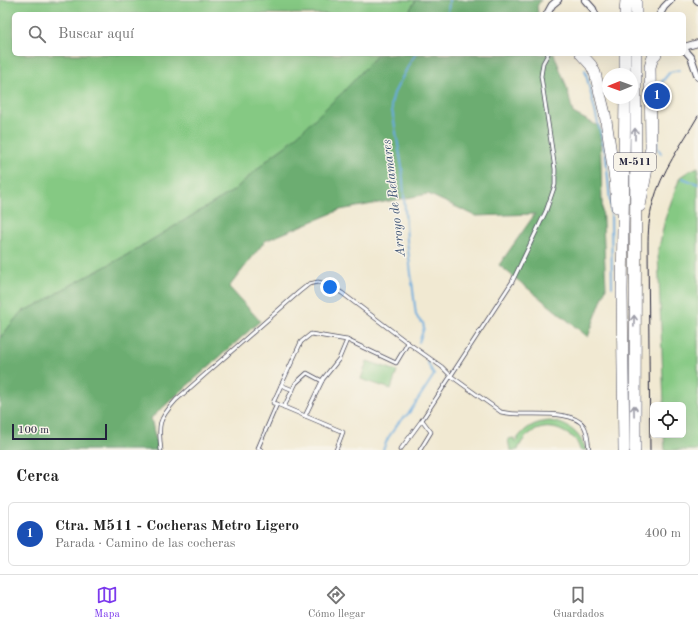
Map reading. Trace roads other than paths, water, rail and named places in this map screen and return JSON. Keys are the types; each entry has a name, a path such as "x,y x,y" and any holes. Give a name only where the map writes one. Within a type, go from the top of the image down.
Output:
{"highway":[{"path":"626,0 626,12"},
{"path":"636,0 636,12"},
{"path":"583,56 595,73 605,114 617,205 619,261 622,291"},
{"path":"625,56 625,68"},
{"name":"M-511","path":"635,450 634,204 636,56"},
{"path":"635,243 640,218 640,203 651,151 650,67 654,56"},
{"name":"M-511","path":"624,450 622,291 625,104"}],"street":[{"path":"551,3 558,0"},
{"path":"585,0 594,12"},
{"path":"661,12 671,0"},
{"path":"686,47 698,43"},
{"path":"686,50 691,56 698,77"},
{"path":"696,70 698,61"}],"lane":[{"path":"400,450 422,420 512,282 546,211 555,185 556,169 541,76 543,64 547,56"},
{"path":"161,450 159,431 161,421 167,410 176,400 308,284 318,282 326,284 342,293 501,412 510,414 567,415 577,419 584,426 589,450"},
{"path":"336,450 343,432 273,403 301,342 311,334 347,340 396,363 408,343"},
{"path":"305,416 322,382 339,359 347,340"},
{"path":"284,408 296,383 307,373 322,382"},
{"path":"281,385 293,390"},
{"path":"261,450 258,448 276,404"},
{"path":"420,450 431,432 422,420"}],"waterway":[{"name":"Arroyo de Retamares","path":"448,12 449,0"},
{"name":"Arroyo de Retamares","path":"415,56 394,93 391,104 402,167 407,240 416,315 423,323 424,328 419,342"},
{"path":"585,70 606,156 611,213 612,287"},
{"path":"661,153 657,147 661,83 670,72 679,70"},
{"path":"682,178 698,184"},
{"name":"Arroyo de Retamares","path":"383,450 388,438 399,422 409,413 434,375 427,361"}],"tram line":[{"path":"650,450 648,246 650,219 653,203 661,180 672,158 698,116"}],"place":[{"name":"Ctra. M511 - Cocheras Metro Ligero","path":"657,96"}]}
